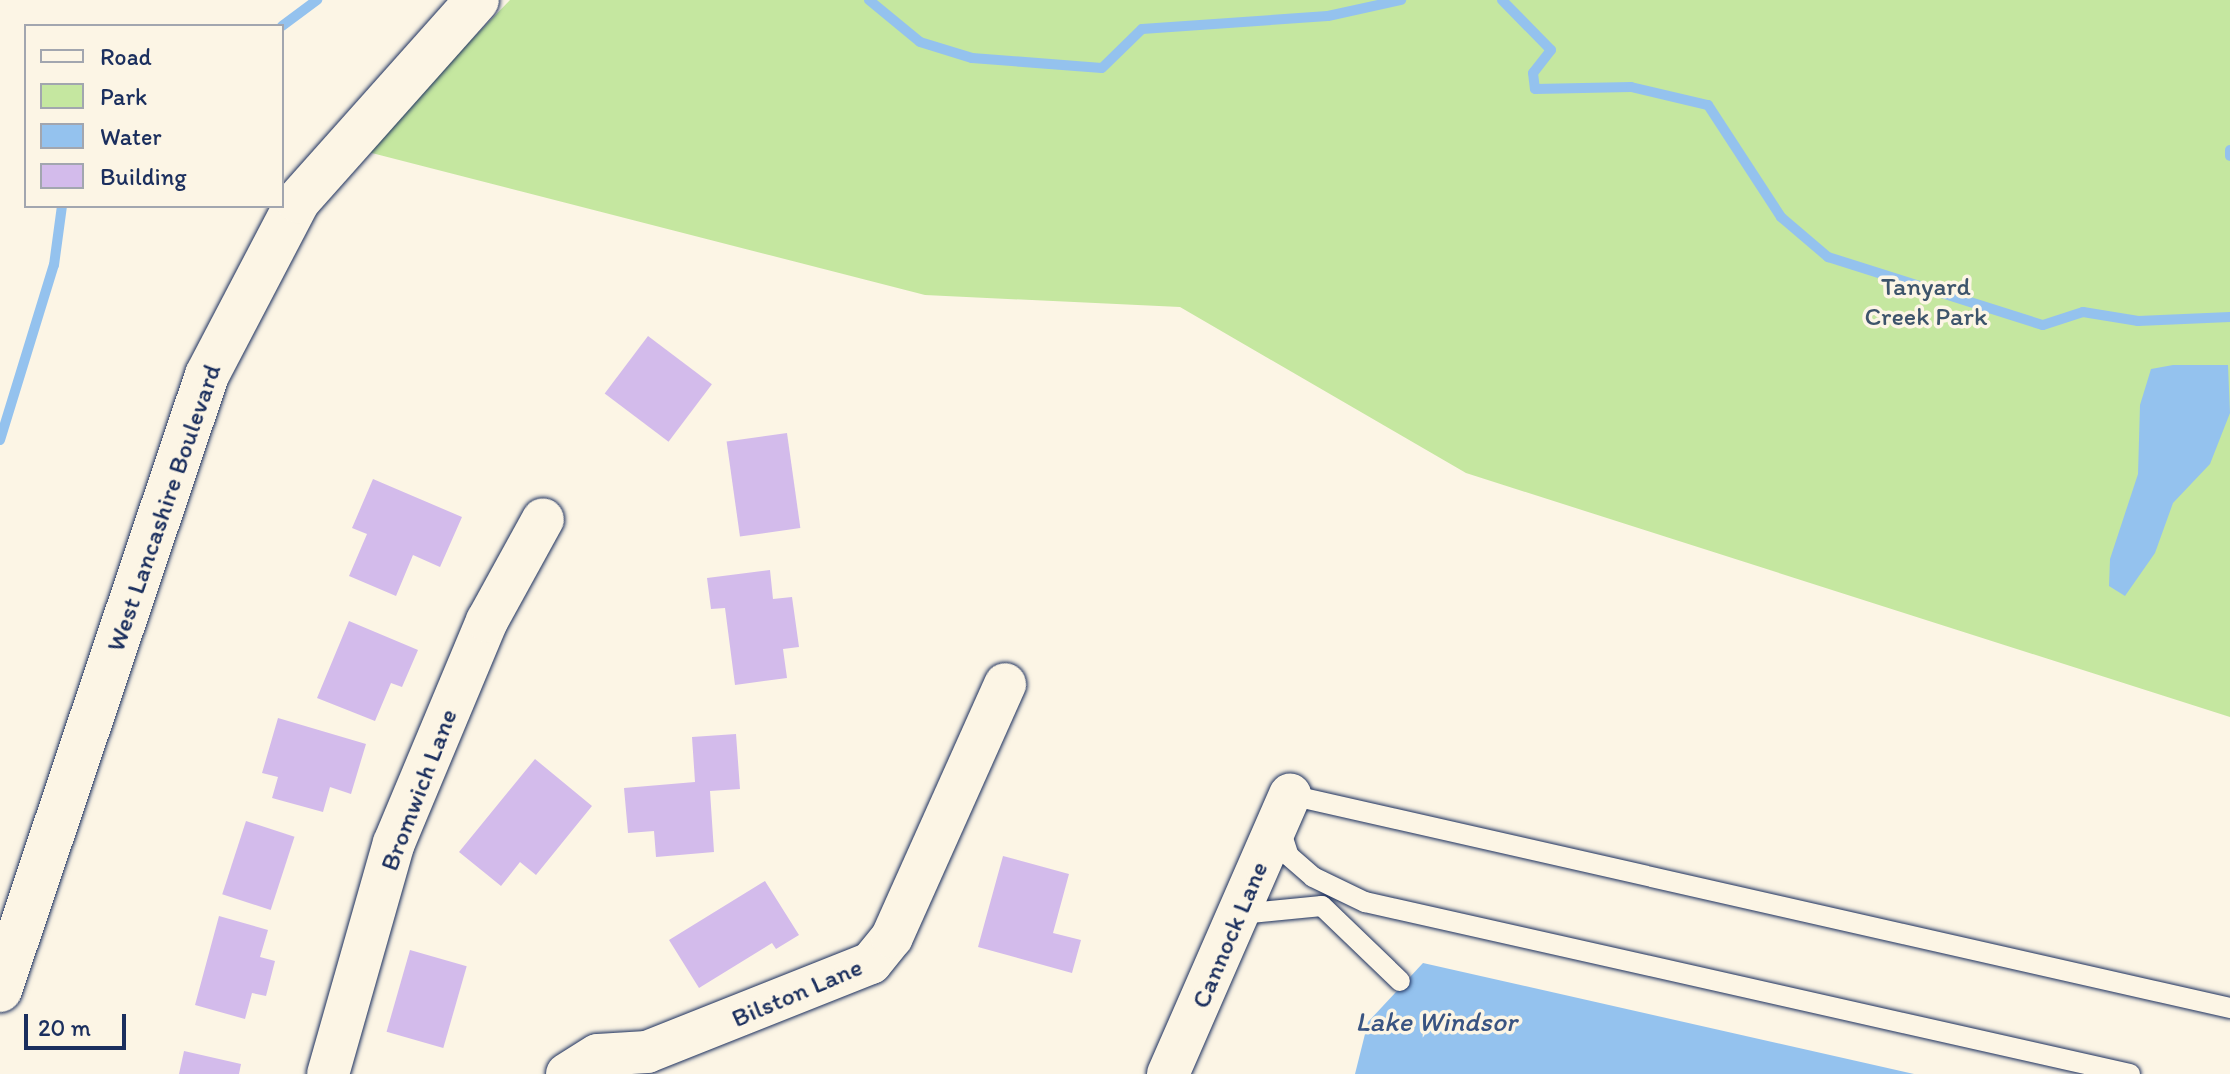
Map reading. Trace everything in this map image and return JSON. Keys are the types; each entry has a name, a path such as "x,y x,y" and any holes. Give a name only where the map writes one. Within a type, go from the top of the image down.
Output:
{"main road":[{"name":"West Lancashire Boulevard","path":"0,990 207,375 298,201 477,0"}],"street":[{"name":"Bromwich Lane","path":"328,1074 394,843 487,621 543,519"},
{"name":"Bilston Lane","path":"567,1074 598,1055 647,1052 871,963 892,937 1005,684"},
{"name":"Cannock Lane","path":"1168,1074 1284,808"}],"lane":[{"path":"2130,1074 1365,902 1313,877 1289,856 1284,808 2230,1008"},
{"path":"1240,914 1322,906 1400,981"}],"green space":[{"name":"Tanyard Creek Park","path":"510,0 2230,0 2230,717 1466,473 1180,307 925,295 364,151"}],"water":[{"path":"2173,365 2228,365 2230,413 2210,464 2173,503 2155,553 2125,596 2109,586 2110,559 2138,474 2140,405 2151,369"},
{"name":"Lake Windsor","path":"1423,963 1914,1074 1355,1074 1368,1022"}],"building":[{"path":"648,336 712,384 669,442 605,394"},
{"path":"787,433 800,528 740,537 727,441"},
{"path":"373,479 462,517 440,567 413,555 396,596 349,576 367,534 352,528"},
{"path":"770,570 773,599 792,597 799,647 783,649 787,678 735,685 725,608 711,609 707,578"},
{"path":"349,621 418,650 402,687 391,683 375,721 317,698"},
{"path":"278,718 366,744 351,794 330,787 323,812 272,798 278,777 262,773"},
{"path":"736,734 740,789 710,791 714,852 656,857 654,831 628,833 624,788 695,782 692,737"},
{"path":"535,759 592,806 536,875 520,862 501,886 459,852"},
{"path":"246,821 295,837 271,910 222,894"},
{"path":"1003,856 1069,874 1053,933 1081,940 1072,973 978,947"},
{"path":"765,881 799,935 776,949 772,943 699,988 669,940"},
{"path":"219,916 268,930 260,957 275,961 266,996 252,993 245,1019 195,1005"},
{"path":"410,950 467,966 443,1048 387,1032"},
{"path":"184,1051 241,1064 239,1074 179,1074"}],"waterway":[{"path":"284,25 317,0"},
{"path":"869,0 920,42 972,58 1102,68 1142,29 1328,16 1401,0"},
{"path":"1502,0 1551,50 1533,73 1535,89 1631,87 1708,105 1781,217 1828,257 2043,325 2083,312 2138,321 2230,317"},
{"path":"2230,150 2230,156"},
{"path":"0,440 54,265 62,208"}]}
